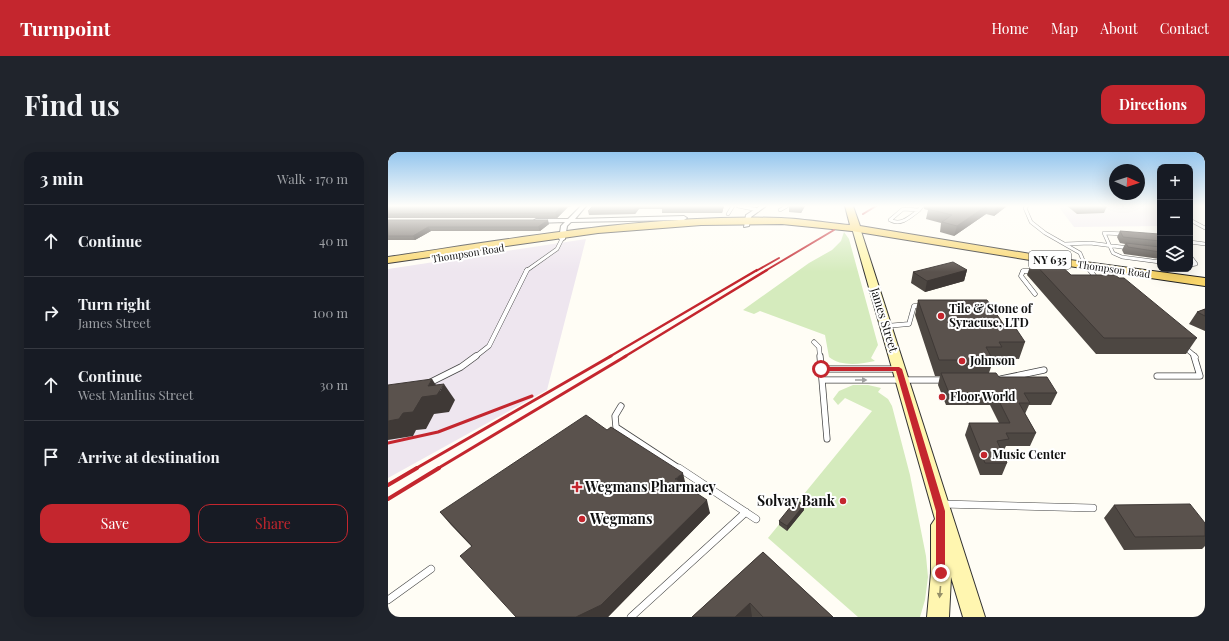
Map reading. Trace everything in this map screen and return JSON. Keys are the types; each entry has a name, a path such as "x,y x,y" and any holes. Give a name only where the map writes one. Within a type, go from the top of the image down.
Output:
{"main road":[{"name":"Thompson Road","path":"388,260 627,228"},
{"name":"Thompson Road","path":"856,228 1085,265 1205,282"},
{"name":"James Street","path":"856,228 974,617"},
{"name":"Thompson Road","path":"388,266 562,236"},
{"path":"938,617 941,573 940,507"}],"street":[{"path":"562,236 564,228"}],"lane":[{"path":"1038,228 1080,253 1085,265 1095,277 1100,280"},
{"path":"1132,235 1104,233 1113,253 1122,257 1157,262"},
{"path":"424,385 461,367 489,346 528,268 557,249 562,236"},
{"path":"1193,242 1205,244"},
{"path":"1064,244 1090,243 1131,248"},
{"path":"1035,294 1021,275 1025,270 1042,272"},
{"path":"1084,277 1095,277"},
{"path":"886,326 909,324 914,306 926,306"},
{"path":"1157,376 1200,376 1196,357 1176,340"},
{"path":"814,342 819,347 827,439"},
{"path":"821,369 900,374 950,380"},
{"path":"997,379 1044,370"},
{"path":"822,380 900,374"},
{"path":"621,406 614,416 616,427 756,519"},
{"path":"940,507 1094,508"},
{"path":"631,617 746,512"},
{"path":"388,600 431,569"}],"shaded area":[{"path":"586,239 547,390 388,478 388,269"}],"green space":[{"path":"844,232 849,239 878,345 871,358 875,361 857,364 839,362 829,357 825,335 760,311 754,314 743,310 809,263 832,250 841,241"},
{"path":"853,385 868,385 881,388 878,392 888,399 892,406 910,475 926,556 928,577 925,600 920,617 858,617 768,538 872,411 845,398 838,405 833,399 839,391"}],"building":[{"path":"388,228 427,228 413,236 388,236"},
{"path":"1120,231 1157,234 1157,241 1123,237"},
{"path":"1126,243 1157,247 1157,252 1128,247"},
{"path":"1032,261 1058,263 1071,275 1115,275 1119,278 1124,278 1197,338 1104,338"},
{"path":"953,262 967,270 927,281 913,272"},
{"path":"918,300 987,300 1004,325 1013,324 1025,342 999,342 1002,347 986,347 993,360 939,360"},
{"path":"1205,309 1205,316 1197,312"},
{"path":"941,373 996,373 999,377 1047,377 1057,393 1024,393 1030,403 1019,403 1036,433 1006,433 1009,439 997,441 1007,463 985,463 969,423 1010,423 995,393 949,393"},
{"path":"432,379 428,386 444,384 437,395 422,397 413,412 403,413 399,419 388,421 388,385"},
{"name":"Wegmans","path":"586,415 607,430 611,427 683,473 675,479 707,500 601,605 576,617 516,617 460,556 472,546 440,512"},
{"path":"796,500 804,505 787,526 779,521"},
{"path":"1190,504 1205,523 1205,536 1135,537 1114,505"},
{"path":"763,552 833,617 763,617 750,603 735,617 692,617"}],"railway":[{"path":"765,271 834,230"},
{"path":"756,271 779,258"},
{"path":"609,357 757,270"},
{"path":"624,357 767,270"},
{"path":"415,469 611,356"},
{"path":"437,469 626,356"},
{"path":"388,443 438,432 532,396"},
{"path":"388,485 417,468"},
{"path":"388,499 439,468"}],"place":[{"name":"Tile & Stone of Syracuse, LTD","path":"941,316"},
{"name":"Johnson","path":"962,361"},
{"name":"Floor World","path":"942,397"},
{"name":"Music Center","path":"984,455"},
{"name":"Wegmans Pharmacy","path":"577,487"},
{"name":"Solvay Bank","path":"843,501"},
{"name":"Wegmans","path":"582,519"}],"route":[{"path":"821,369 899,369 941,511 941,573"}]}
